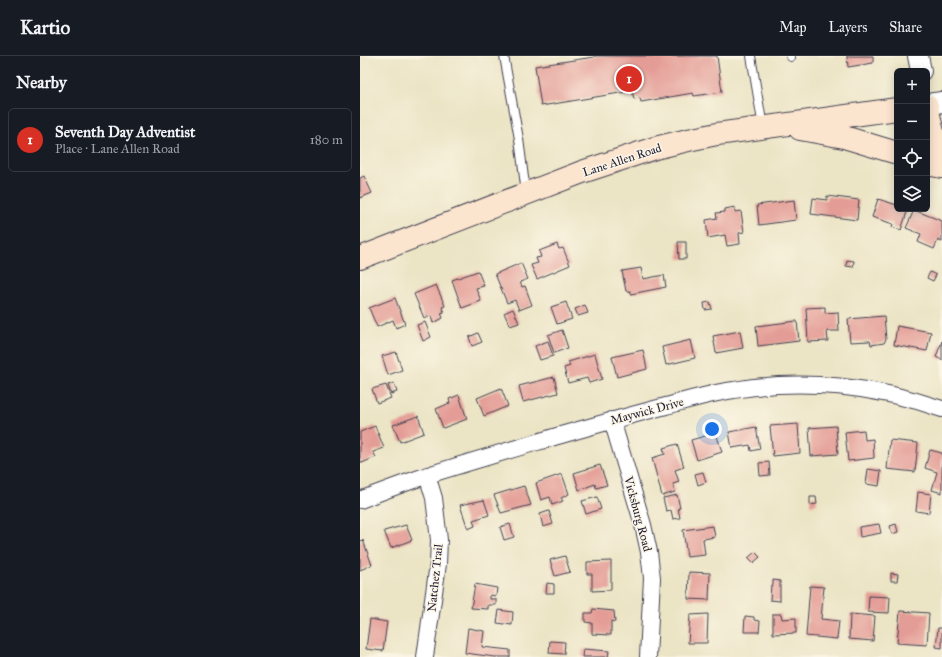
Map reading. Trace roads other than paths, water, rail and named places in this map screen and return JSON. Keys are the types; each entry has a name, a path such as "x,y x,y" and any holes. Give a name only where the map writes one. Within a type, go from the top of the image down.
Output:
{"main road":[{"name":"Lane Allen Road","path":"360,258 582,172 655,148 717,134 894,109"},
{"path":"930,120 933,134 942,154"},
{"path":"772,127 844,137 894,153"},
{"path":"930,165 942,167"}],"street":[{"path":"918,56 920,68"},
{"path":"930,104 942,102"},
{"name":"Maywick Drive","path":"360,500 427,475 612,420 733,390 792,384 827,385 883,393 942,409"},
{"name":"Vicksburg Road","path":"612,420 643,525 649,552 652,578 648,657"},
{"name":"Natchez Trail","path":"425,657 438,564 439,540 434,498 427,475"}],"lane":[{"path":"504,56 519,139 526,194"},
{"path":"751,56 772,127"}],"place":[{"name":"Seventh Day Adventist","path":"629,79"}]}
